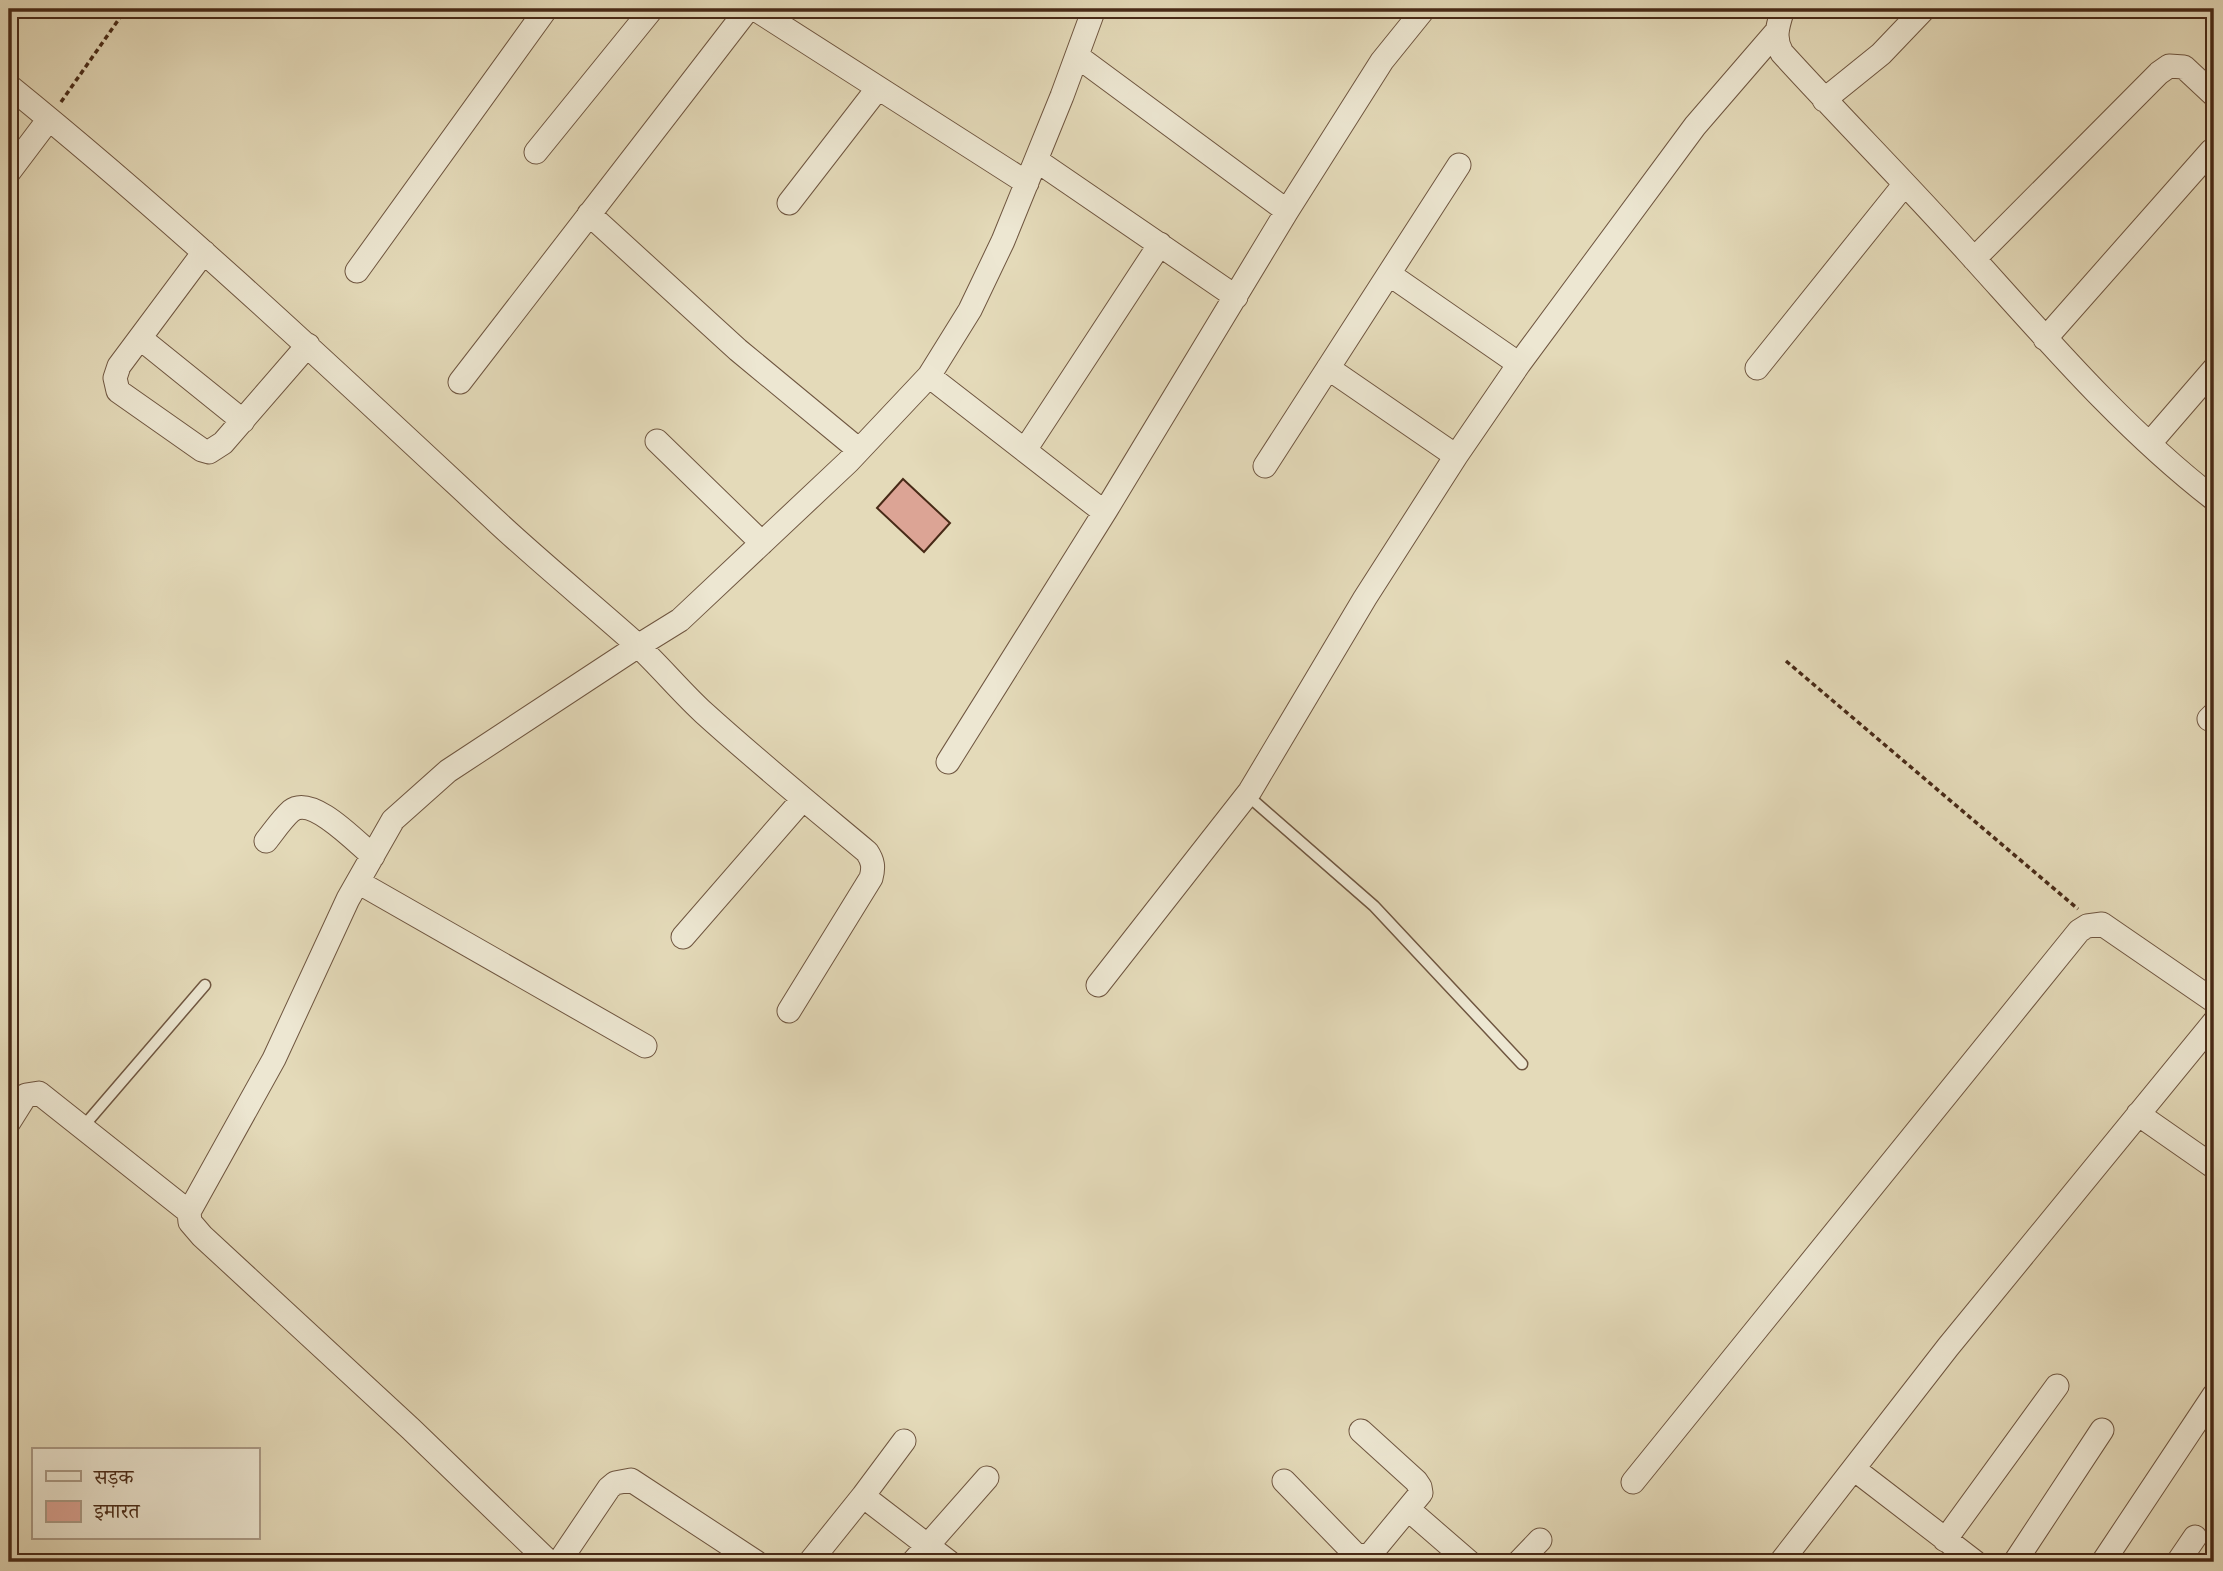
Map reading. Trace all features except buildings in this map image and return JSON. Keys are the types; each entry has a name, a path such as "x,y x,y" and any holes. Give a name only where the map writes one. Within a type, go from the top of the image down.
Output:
{"street":[{"path":"358,271 546,9"},
{"path":"536,152 652,9"},
{"path":"460,382 748,9"},
{"path":"755,9 1027,183"},
{"path":"549,1562 411,1429 202,1236 190,1222 189,1212 274,1059 358,882 393,820 448,771 680,620 859,450 929,376 970,310 1027,183 1094,9"},
{"path":"948,762 1287,211 1382,61 1424,9"},
{"path":"1824,100 1881,54 1924,9"},
{"path":"1780,20 1777,45 1824,100 1974,259 2045,339 2180,473 2214,499"},
{"path":"1098,985 1247,795 1365,598 1519,364 1695,126 1780,20"},
{"path":"1077,56 1287,211"},
{"path":"1974,259 2169,66 2184,67 2214,95"},
{"path":"9,86 204,252 499,523 638,646 696,706 867,852 874,869 871,878 789,1011"},
{"path":"789,203 878,88"},
{"path":"9,172 49,119"},
{"path":"2045,339 2211,151"},
{"path":"1036,160 1236,297"},
{"path":"1265,466 1459,164"},
{"path":"1757,368 1905,185"},
{"path":"589,214 738,350 859,450"},
{"path":"1025,450 1160,244"},
{"path":"204,252 119,366 115,378 118,391 202,450 209,452 223,443 308,345"},
{"path":"1389,274 1519,364"},
{"path":"140,338 243,421"},
{"path":"1328,368 1456,456"},
{"path":"2150,443 2214,369"},
{"path":"929,376 1104,512"},
{"path":"657,441 762,543"},
{"path":"683,937 803,799"},
{"path":"266,841 292,810 307,807 324,815 373,856"},
{"path":"358,882 645,1046"},
{"path":"1633,1482 2079,931 2102,924 2214,1001"},
{"path":"1781,1562 1948,1347 2214,1022"},
{"path":"9,1122 18,1095 39,1093 189,1212"},
{"path":"2138,1114 2214,1167"},
{"path":"1945,1540 2057,1386"},
{"path":"2103,1562 2214,1395"},
{"path":"2015,1562 2102,1430"},
{"path":"1284,1481 1356,1555 1368,1556 1421,1493 1420,1486 1361,1431"},
{"path":"810,1562 904,1440"},
{"path":"1854,1469 1975,1562"},
{"path":"920,1554 987,1478"},
{"path":"559,1562 609,1488 615,1483 631,1480 756,1562"},
{"path":"863,1496 920,1554 949,1562"},
{"path":"1409,1510 1469,1562"},
{"path":"2178,1562 2195,1537"},
{"path":"1519,1562 1540,1539"}],"lane":[{"path":"1247,795 1374,906 1522,1063"},
{"path":"82,1128 205,985"}],"path":[{"path":"49,119 126,9"},
{"path":"1786,662 2095,924"}]}
